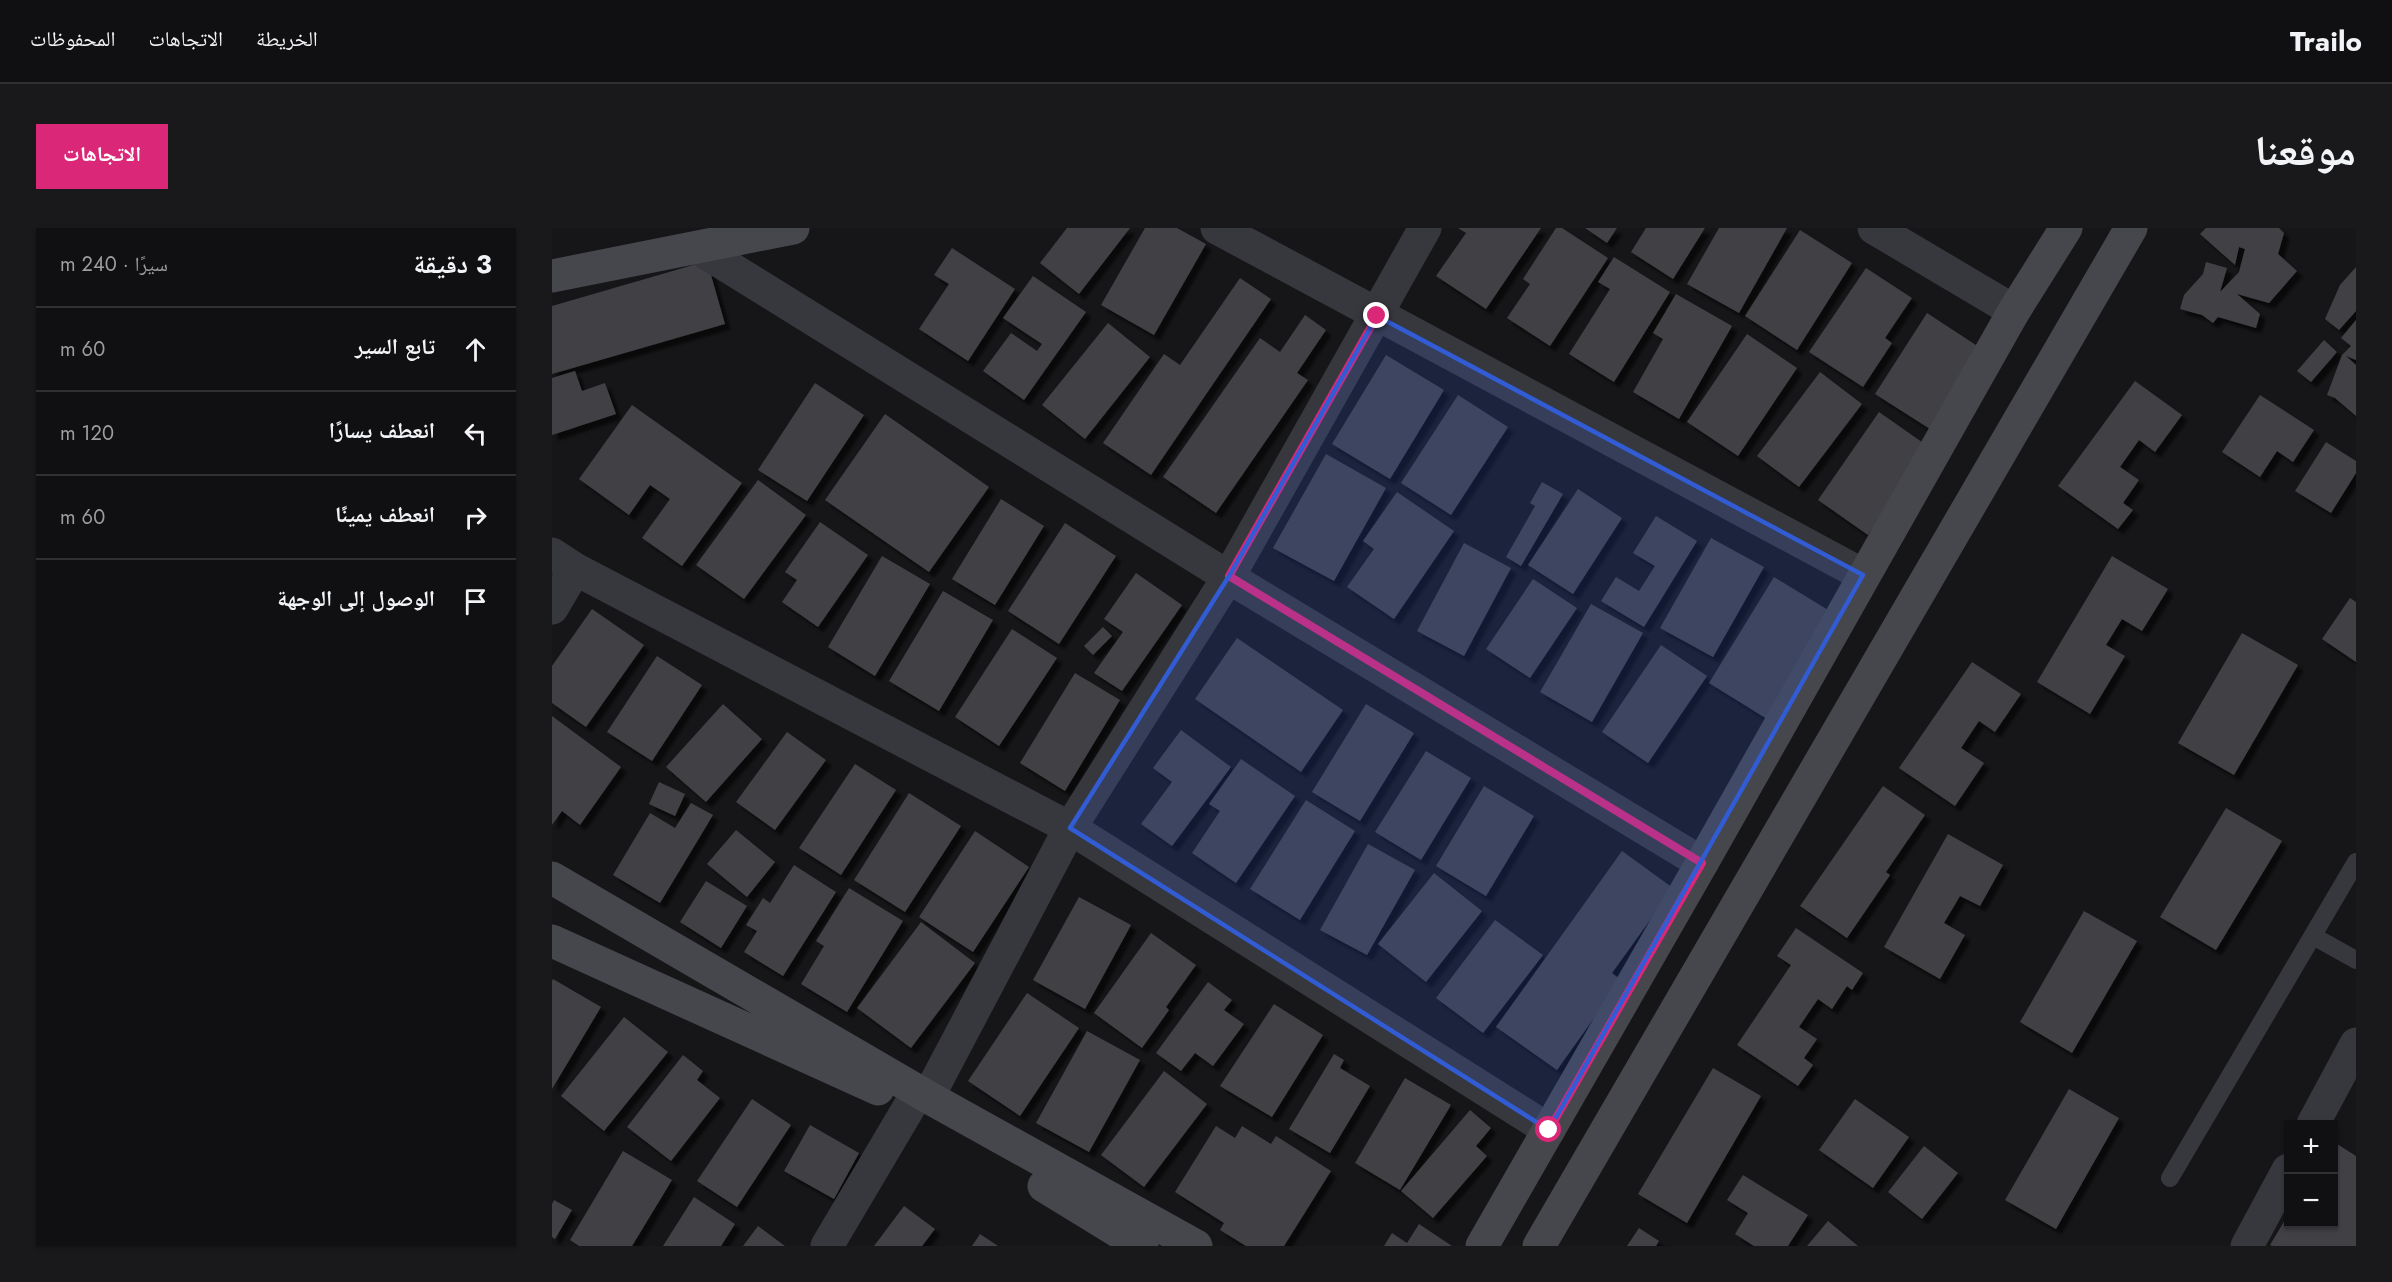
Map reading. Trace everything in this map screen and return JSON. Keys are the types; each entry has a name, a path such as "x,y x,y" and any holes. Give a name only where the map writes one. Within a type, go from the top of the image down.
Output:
{"street":[{"path":"552,276 793,228"},
{"path":"1217,228 1377,316 1863,575"},
{"path":"827,1246 920,1100 1070,828 1229,576 1425,228"},
{"path":"1874,228 2014,311"},
{"path":"1482,1246 1702,863 2014,311 2066,228"},
{"path":"1539,1246 2131,228"},
{"path":"698,248 1229,576 1702,863"},
{"path":"552,608 563,562 1070,828 1549,1130"},
{"path":"552,878 920,1100 1142,1246"},
{"path":"552,941 920,1100 1196,1246"},
{"path":"2316,1120 2356,1044"},
{"path":"2247,1246 2287,1174"}],"lane":[{"path":"2170,1178 2356,862"},
{"path":"2313,936 2356,960"}],"highlighted area":[{"path":"1377,316 1863,575 1549,1130 1070,828 1229,576"}],"building":[{"path":"1067,228 1130,228 1079,294 1040,263"},
{"path":"1145,228 1177,228 1206,244 1154,335 1101,305"},
{"path":"1458,228 1541,228 1486,309 1436,276 1466,233"},
{"path":"1556,228 1562,228 1608,258 1550,346 1507,318 1530,284 1523,279"},
{"path":"1585,228 1617,228 1607,243"},
{"path":"1646,228 1705,228 1673,279 1631,252"},
{"path":"1719,228 1787,228 1739,313 1687,284"},
{"path":"2206,228 2279,228 2284,233 2278,254 2297,271 2269,303 2237,294 2260,314 2256,328 2218,317 2213,323 2202,315 2180,309 2184,295 2203,274 2206,262 2227,268 2220,292 2239,272 2245,249 2239,247 2235,265 2200,234"},
{"path":"1800,230 1852,263 1797,350 1745,316"},
{"path":"952,248 1015,289 968,361 919,329 949,284 934,275"},
{"path":"1614,257 1670,292 1614,382 1569,354 1610,289 1598,282"},
{"path":"707,261 725,324 552,374 552,306"},
{"path":"2356,267 2356,311 2339,330 2325,319 2340,285"},
{"path":"1866,268 1912,298 1885,338 1892,343 1863,387 1809,352"},
{"path":"1033,276 1086,312 1024,400 983,371 1011,333 1037,351 1042,344 1003,318"},
{"path":"1240,278 1271,299 1151,475 1103,443 1164,354 1180,365"},
{"path":"1676,294 1732,326 1679,419 1633,392 1663,339 1653,333"},
{"path":"1927,313 1982,349 1930,429 1875,394"},
{"path":"1305,315 1326,330 1297,373 1308,380 1216,513 1163,477 1260,338 1280,352"},
{"path":"2356,320 2356,360 2346,356 2356,365 2356,416 2335,398 2327,395 2342,355 2351,346 2341,338"},
{"path":"1108,323 1150,357 1085,439 1042,405"},
{"path":"1747,334 1797,368 1738,456 1687,422"},
{"path":"2324,340 2337,352 2311,382 2297,371"},
{"path":"1386,355 1444,390 1390,479 1332,444"},
{"path":"575,371 582,391 605,383 616,414 552,435 552,378"},
{"path":"1820,372 1862,404 1799,487 1757,456"},
{"path":"2135,381 2182,415 2155,452 2139,440 2120,467 2139,480 2123,503 2133,510 2118,529 2058,486"},
{"path":"815,383 864,415 807,501 758,470"},
{"path":"1458,395 1508,427 1451,515 1401,483"},
{"path":"2260,395 2314,430 2293,462 2277,451 2260,477 2222,452"},
{"path":"632,405 742,483 682,566 642,538 670,499 650,485 629,515 579,479"},
{"path":"1879,412 1929,447 1868,535 1818,500"},
{"path":"885,414 989,487 929,572 825,500"},
{"path":"2326,442 2356,461 2356,473 2331,513 2295,491"},
{"path":"1326,454 1386,488 1334,581 1273,548"},
{"path":"758,480 806,515 744,599 696,565"},
{"path":"1542,482 1563,494 1521,566 1506,557 1535,506 1530,503"},
{"path":"1578,489 1622,518 1573,594 1528,565"},
{"path":"1397,492 1454,531 1394,619 1347,587 1374,549 1363,541"},
{"path":"1001,499 1044,526 995,605 952,579"},
{"path":"1656,516 1697,541 1644,627 1601,601 1616,577 1639,591 1655,566 1633,553"},
{"path":"820,522 868,555 818,627 782,602 797,580 785,572"},
{"path":"1065,523 1116,556 1059,644 1008,611"},
{"path":"1711,538 1764,567 1713,657 1660,628"},
{"path":"1464,543 1511,568 1464,656 1417,631"},
{"path":"882,556 930,584 875,676 828,647"},
{"path":"2112,556 2168,589 2142,631 2122,619 2106,645 2125,656 2090,714 2037,682"},
{"path":"1136,573 1182,605 1122,691 1094,673 1123,632 1104,619"},
{"path":"1774,577 1833,613 1767,719 1709,683"},
{"path":"1533,579 1577,608 1530,678 1486,649"},
{"path":"943,591 993,620 939,711 889,681"},
{"path":"2350,598 2356,602 2356,662 2322,639"},
{"path":"1591,604 1643,633 1592,722 1540,692"},
{"path":"592,609 644,645 586,727 552,703 552,666"},
{"path":"1103,627 1112,636 1093,655 1084,646"},
{"path":"1012,629 1057,658 999,746 955,717"},
{"path":"2242,633 2298,665 2234,775 2178,743"},
{"path":"1237,638 1343,710 1301,772 1195,699"},
{"path":"1661,645 1707,676 1648,763 1602,732"},
{"path":"657,656 702,685 652,761 607,732"},
{"path":"1972,662 2021,694 1995,732 1979,721 1961,748 1984,763 1955,806 1899,768"},
{"path":"1075,673 1120,700 1065,791 1020,763"},
{"path":"723,704 762,739 706,802 666,767"},
{"path":"1366,704 1414,733 1360,821 1312,792"},
{"path":"552,716 621,767 580,825 562,811 552,825"},
{"path":"1181,730 1231,767 1172,846 1141,824 1172,782 1153,768"},
{"path":"787,732 826,760 775,830 736,802"},
{"path":"1426,751 1471,778 1421,860 1375,832"},
{"path":"1241,759 1295,796 1236,883 1192,853 1220,811 1209,804"},
{"path":"855,764 896,790 841,875 799,848"},
{"path":"659,782 685,794 675,816 649,804"},
{"path":"1484,786 1534,816 1486,896 1436,866"},
{"path":"1883,786 1925,815 1886,872 1890,875 1847,938 1800,906"},
{"path":"909,793 961,826 905,912 854,880"},
{"path":"1306,800 1355,831 1300,920 1250,889"},
{"path":"691,803 713,815 660,903 613,875 650,813 675,828"},
{"path":"2226,808 2282,841 2216,950 2160,917"},
{"path":"736,830 775,862 747,897 707,864"},
{"path":"975,831 1029,867 973,952 919,917"},
{"path":"1948,834 2003,865 1980,906 1960,896 1944,923 1965,935 1940,979 1884,947"},
{"path":"1368,844 1415,870 1367,955 1320,930"},
{"path":"1622,851 1673,888 1612,973 1621,980 1557,1070 1496,1027"},
{"path":"794,865 836,892 783,976 744,952 757,931 746,925 763,898 770,903"},
{"path":"1434,873 1482,911 1426,982 1378,944"},
{"path":"706,881 747,906 721,948 680,922"},
{"path":"849,888 903,921 847,1012 801,984 824,946 816,941"},
{"path":"1079,897 1131,925 1085,1009 1033,980"},
{"path":"2084,911 2137,941 2072,1053 2020,1022"},
{"path":"1495,920 1543,955 1483,1033 1436,998"},
{"path":"921,922 975,963 911,1048 857,1008"},
{"path":"1796,928 1863,973 1852,990 1847,986 1832,1009 1818,999 1799,1027 1817,1039 1804,1058 1813,1065 1798,1086 1737,1045 1791,965 1777,956"},
{"path":"1151,933 1196,965 1166,1007 1169,1010 1142,1048 1094,1013"},
{"path":"553,979 601,1007 552,1089 552,981"},
{"path":"1208,982 1232,1000 1224,1010 1244,1024 1213,1066 1195,1053 1181,1071 1156,1053"},
{"path":"1027,993 1079,1028 1020,1116 968,1081"},
{"path":"1274,1004 1323,1035 1272,1117 1220,1086"},
{"path":"624,1017 668,1052 604,1131 561,1096"},
{"path":"1087,1031 1140,1060 1089,1152 1036,1123"},
{"path":"1334,1054 1344,1060 1340,1068 1370,1086 1330,1153 1289,1129"},
{"path":"683,1055 703,1071 697,1080 720,1098 671,1161 627,1127"},
{"path":"1713,1068 1761,1096 1687,1223 1638,1194"},
{"path":"1164,1071 1207,1104 1144,1187 1101,1155"},
{"path":"1405,1078 1451,1105 1400,1190 1355,1163"},
{"path":"2069,1089 2119,1118 2056,1229 2005,1200"},
{"path":"752,1099 791,1125 737,1207 697,1181"},
{"path":"1855,1099 1909,1137 1873,1188 1819,1150"},
{"path":"1470,1110 1491,1128 1476,1146 1487,1156 1433,1218 1401,1191"},
{"path":"810,1125 859,1153 834,1199 784,1171"},
{"path":"1216,1126 1235,1138 1242,1126 1271,1144 1276,1136 1331,1171 1284,1246 1246,1246 1220,1230 1224,1223 1175,1192"},
{"path":"2338,1145 2356,1156 2356,1246 2270,1245 2284,1222 2284,1228 2338,1228"},
{"path":"1924,1146 1958,1173 1922,1219 1888,1192"},
{"path":"623,1151 672,1180 632,1246 579,1246 570,1240"},
{"path":"1743,1175 1808,1215 1788,1246 1754,1246 1735,1234 1748,1213 1727,1200"},
{"path":"694,1197 735,1224 721,1246 663,1246"},
{"path":"554,1200 572,1210 555,1239 552,1237"},
{"path":"904,1206 935,1229 922,1246 874,1246"},
{"path":"1828,1221 1858,1246 1807,1246"},
{"path":"1419,1224 1452,1246 1384,1246 1392,1233 1407,1243"},
{"path":"758,1226 785,1246 743,1246"},
{"path":"1639,1228 1659,1241 1656,1246 1627,1246"},
{"path":"980,1234 998,1246 972,1246"}],"route":[{"path":"1377,316 1229,576 1702,863 1549,1130"}]}
